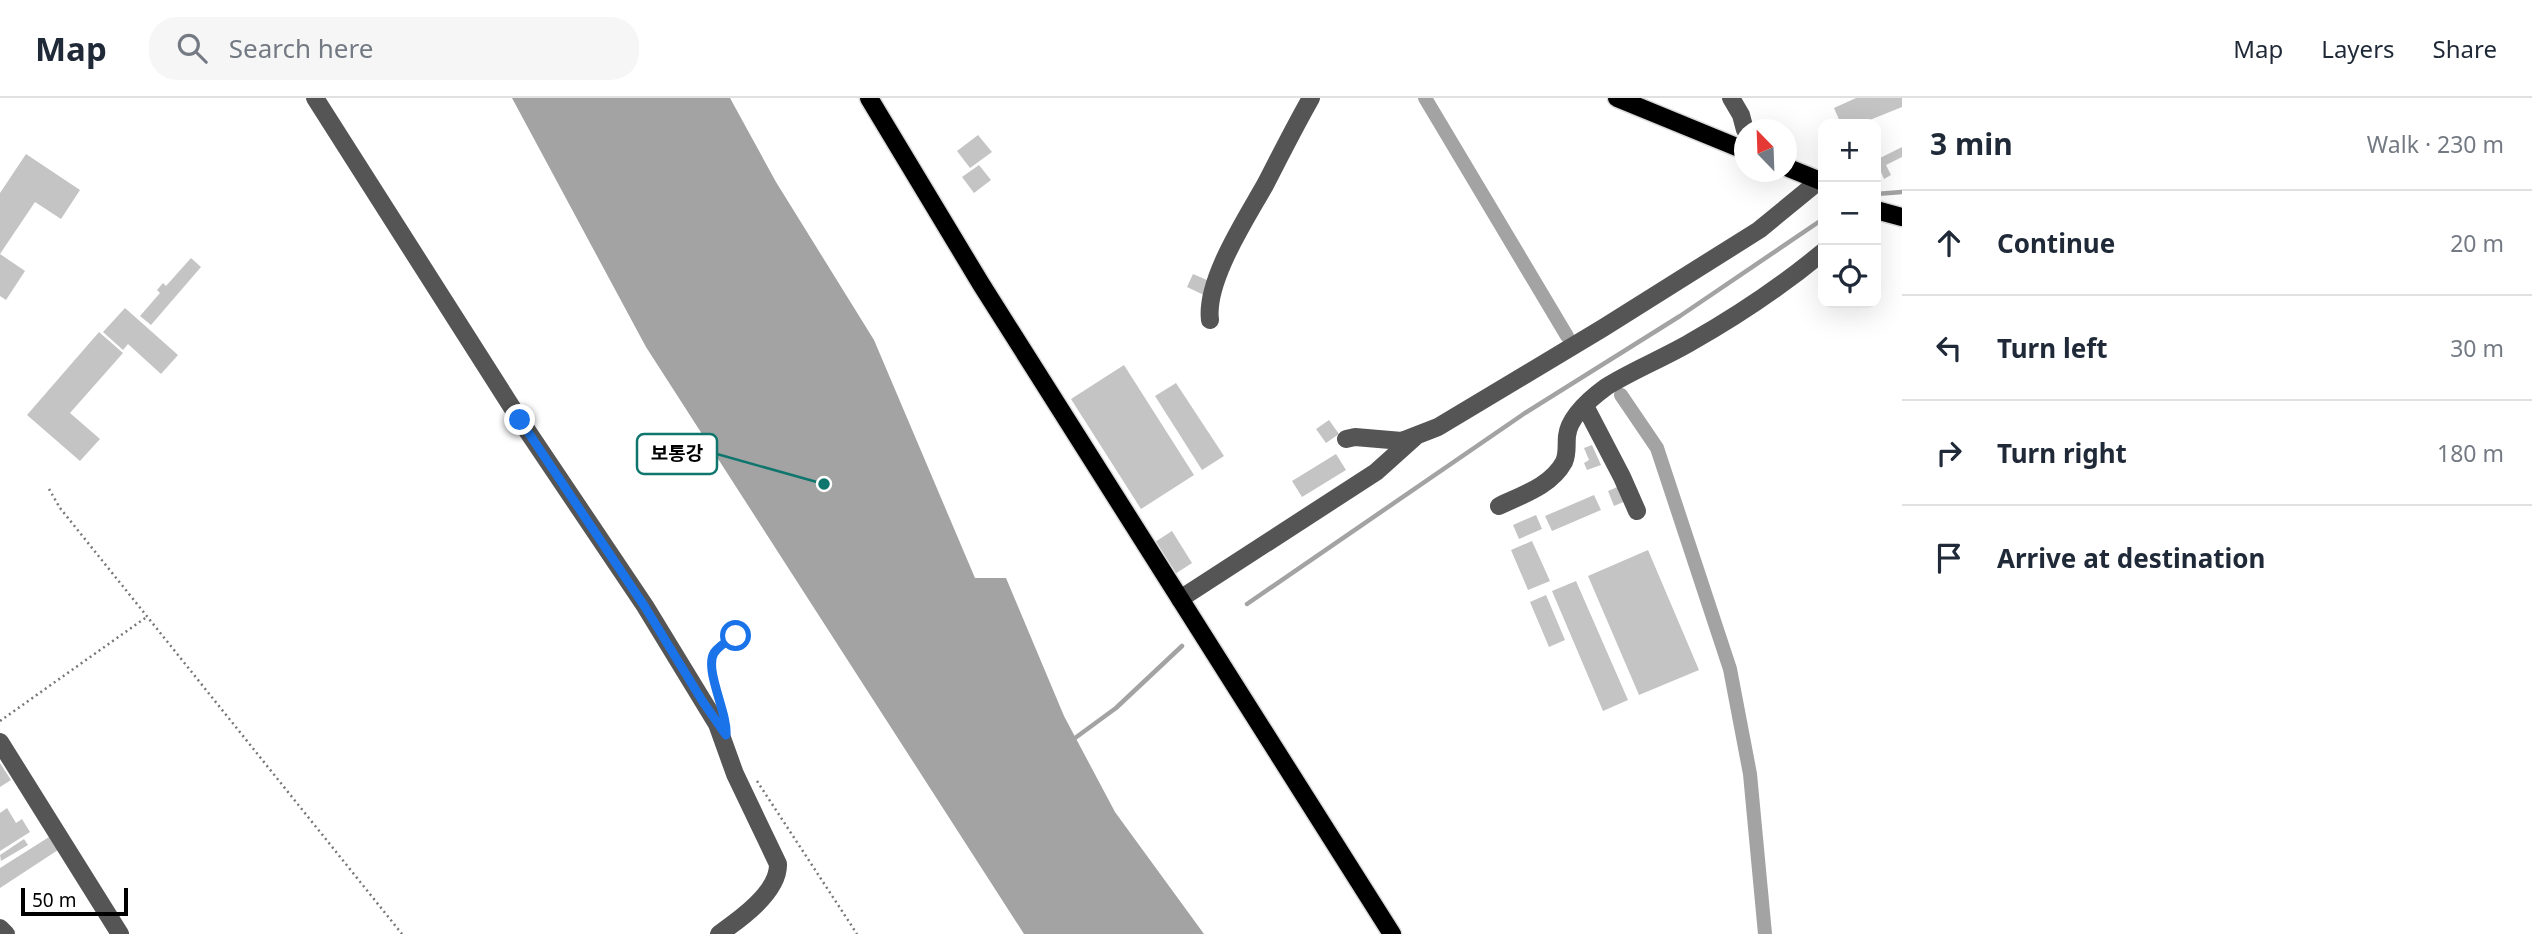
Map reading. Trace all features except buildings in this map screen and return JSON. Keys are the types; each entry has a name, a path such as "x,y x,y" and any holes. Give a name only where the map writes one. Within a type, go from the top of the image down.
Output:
{"main road":[{"path":"869,98 981,284 1392,934"},
{"path":"1617,98 1734,137"},
{"path":"1797,171 1818,179"},
{"path":"1881,211 1902,217"}],"street":[{"path":"315,98 520,420 645,607 717,724 735,774 778,864 771,886 757,903 719,934"},
{"path":"1210,320 1210,304 1217,279 1245,220 1311,98"},
{"path":"1731,98 1741,119"},
{"path":"1346,439 1355,437 1402,441 1438,427 1759,230 1821,182"},
{"path":"1499,506 1540,486 1554,475 1567,453 1570,422 1607,387 1692,342 1751,305 1818,256"},
{"path":"1586,406 1637,511"},
{"path":"1180,599 1376,472 1415,438"},
{"path":"0,742 120,934"},
{"path":"0,928 6,934"}],"path":[{"path":"49,489 60,508 402,934"},
{"path":"0,720 148,616"},
{"path":"723,708 711,665 712,657 719,647 736,636"},
{"path":"752,773 857,934"}],"shaded area":[{"path":"512,98 730,98 776,182 874,340 975,578 1006,578 1064,716 1115,812 1204,934 1024,934 646,347"}],"waterway":[{"path":"1425,98 1567,336"},
{"path":"1881,194 1902,192"},
{"path":"1247,604 1525,413 1680,316 1818,222"},
{"path":"1621,395 1657,448 1730,669 1750,774 1765,934"},
{"path":"1071,741 1116,708 1182,646"}],"place":[{"name":"보통강","path":"824,484"}],"route":[{"path":"520,420 645,607 726,735 726,717 711,665 715,651 736,636"}]}
